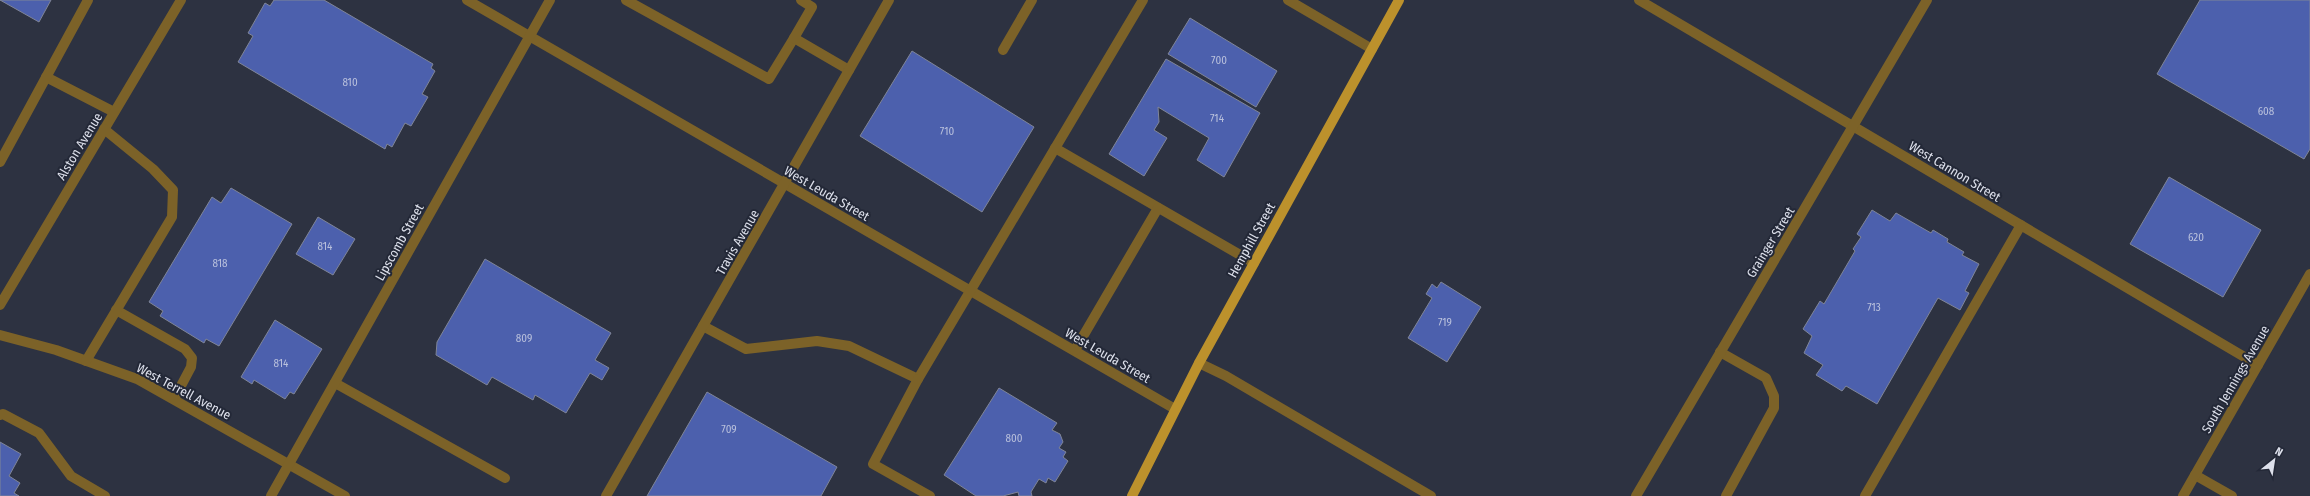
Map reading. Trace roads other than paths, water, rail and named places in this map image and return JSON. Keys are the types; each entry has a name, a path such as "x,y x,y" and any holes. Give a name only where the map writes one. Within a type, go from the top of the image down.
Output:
{"main road":[{"name":"Hemphill Street","path":"1132,496 1199,363 1399,0"}],"street":[{"path":"0,162 88,0"},
{"name":"Alston Avenue","path":"0,305 181,0"},
{"name":"West Leuda Street","path":"467,0 1175,409"},
{"name":"Lipscomb Street","path":"271,496 550,0"},
{"path":"626,0 769,79 812,7 801,0"},
{"name":"Travis Avenue","path":"606,496 889,0"},
{"path":"1003,50 1032,0"},
{"path":"930,496 873,464 918,378 1143,0"},
{"path":"1288,0 1372,49"},
{"name":"West Cannon Street","path":"1640,0 2258,365"},
{"name":"Grainger Street","path":"1636,496 1854,127 1927,0"},
{"path":"794,38 849,70"},
{"path":"46,77 114,112"},
{"path":"86,361 172,216 173,190 152,169 104,129"},
{"path":"1054,148 1254,263"},
{"path":"1075,350 1158,208"},
{"path":"1865,496 2021,225"},
{"name":"South Jennings Avenue","path":"2183,496 2310,274"},
{"path":"116,310 185,349 192,358 191,367 174,399"},
{"path":"703,326 746,349 817,341 849,346 918,378"},
{"name":"West Terrell Avenue","path":"0,335 86,361 137,379 345,496"},
{"path":"1720,352 1766,378 1774,396 1774,408 1726,496"},
{"path":"1199,363 1226,376 1431,496"},
{"path":"335,383 505,478"},
{"path":"0,415 3,414 39,433 71,476 105,496"},
{"path":"2195,475 2232,496"}]}
